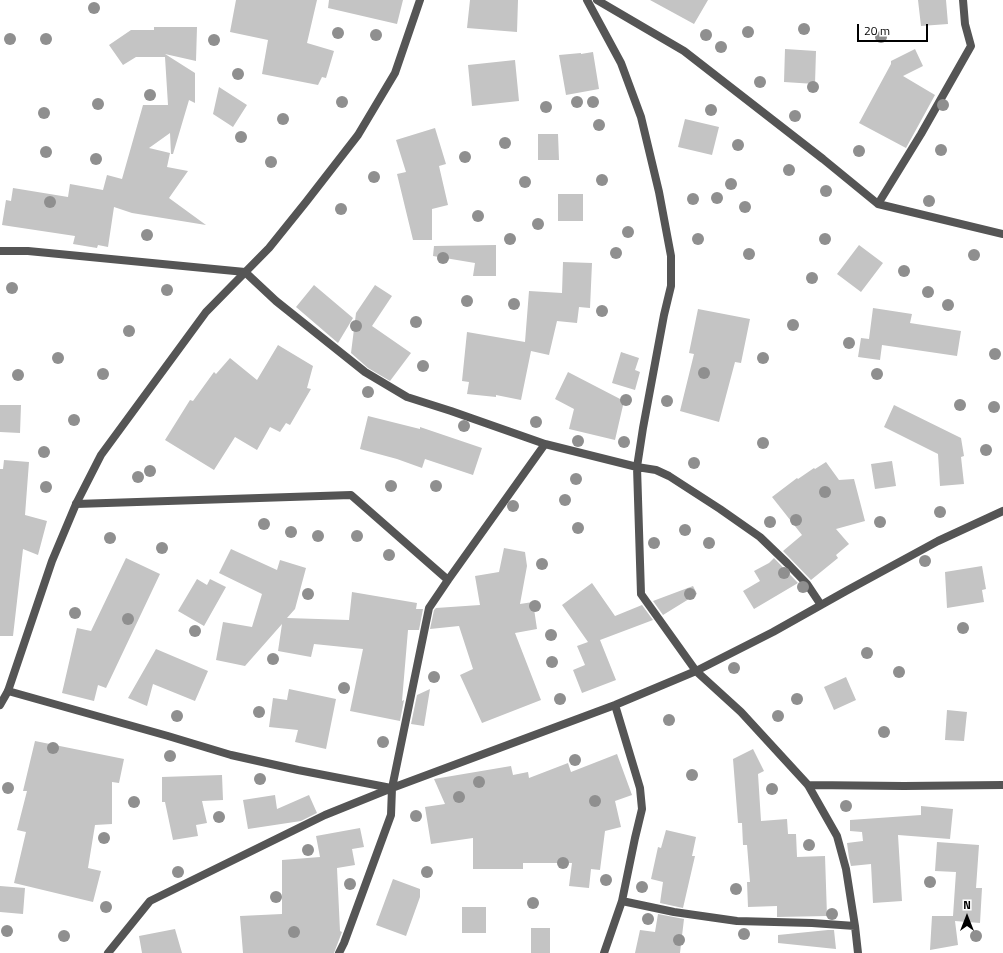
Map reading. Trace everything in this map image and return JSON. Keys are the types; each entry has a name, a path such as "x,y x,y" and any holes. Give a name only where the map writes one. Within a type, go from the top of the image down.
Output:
{"street":[{"path":"0,705 8,691 52,560 76,504 101,455 206,312 269,248 358,135 395,73 420,0"},
{"path":"587,0 621,64 641,117 659,192 671,256 671,286 664,315 637,467 641,594 696,671 741,712 808,785 837,836 846,869 858,953"},
{"path":"597,0 684,51 823,159 878,204 1003,234"},
{"path":"878,204 922,134 971,46 965,24 963,0"},
{"path":"0,251 28,251 245,272 276,301 365,372 408,397 545,444 637,467 656,470 670,476 760,537 787,562 807,584 821,605"},
{"path":"339,953 391,815 392,788 429,608 545,444"},
{"path":"76,504 351,495 448,580"},
{"path":"108,953 150,901 325,815 392,788 615,705 696,671 773,632 938,541 1003,511"},
{"path":"8,691 231,755 298,770 392,788"},
{"path":"604,953 622,901 634,838 642,809 640,788 615,705"},
{"path":"808,785 1003,785"},
{"path":"622,901 674,912 737,921 855,926"}],"building":[{"path":"236,0 317,0 307,43 334,51 326,78 322,77 318,85 262,74 268,40 230,32"},
{"path":"329,0 403,0 397,24 328,8"},
{"path":"470,0 518,0 517,32 467,28"},
{"path":"650,0 708,0 694,24"},
{"path":"918,0 946,0 948,24 921,26"},
{"path":"154,27 197,27 196,61 165,54 195,73 195,103 189,100 173,154 171,154 170,133 149,148 170,153 167,167 188,171 169,198 206,225 132,213 114,207 108,247 98,245 97,248 73,244 75,236 2,225 6,200 11,201 13,188 68,197 70,184 103,190 107,175 122,179 143,105 168,105 165,57 136,57 123,65 109,45 131,30 154,30"},
{"path":"785,49 816,51 815,84 784,82"},
{"path":"915,49 923,66 903,76 935,95 906,148 859,123 891,64 891,61"},
{"path":"593,52 599,89 566,95 559,55"},
{"path":"515,60 519,101 472,106 468,65"},
{"path":"219,87 247,105 233,127 213,114"},
{"path":"685,119 719,127 712,155 678,147"},
{"path":"435,128 446,164 439,166 448,205 432,209 432,240 413,240 397,174 406,172 396,140"},
{"path":"538,134 558,134 559,160 538,160"},
{"path":"558,194 583,194 583,221 558,221"},
{"path":"496,245 496,276 473,276 475,263 433,256 434,246"},
{"path":"859,245 883,263 861,292 837,274"},
{"path":"563,262 592,263 590,308 579,307 577,323 557,321 549,355 531,351 521,400 496,395 496,397 467,394 469,382 462,381 467,332 525,342 529,291 562,293"},
{"path":"314,285 353,318 338,343 296,307"},
{"path":"375,285 392,296 372,326 411,353 390,381 368,368 351,353 356,313"},
{"path":"873,308 912,314 910,323 961,331 957,356 882,345 880,360 858,357 861,338 869,339"},
{"path":"698,309 750,319 741,363 735,362 719,422 680,411 694,354 689,353"},
{"path":"278,345 313,366 307,388 311,389 290,425 286,423 280,432 270,427 257,450 235,437 214,470 165,440 190,400 193,401 214,372 216,374 230,358 257,380"},
{"path":"621,352 639,358 635,370 640,372 635,390 612,383"},
{"path":"568,372 624,401 615,440 569,429 574,409 555,399"},
{"path":"0,405 21,405 20,433 0,432"},
{"path":"894,405 961,438 964,456 961,457 964,484 940,486 938,454 884,427"},
{"path":"368,416 420,429 420,427 482,448 473,475 425,459 422,468 397,459 360,449"},
{"path":"4,460 29,462 25,515 47,521 38,555 23,549 13,636 0,636 0,469 3,469"},
{"path":"892,461 896,486 875,489 871,464"},
{"path":"826,462 839,480 854,479 865,521 836,529 849,544 836,555 838,558 811,580 783,551 802,535 772,497 797,478 798,479"},
{"path":"504,548 525,552 527,566 520,604 533,602 537,629 515,633 541,700 482,723 460,675 473,669 459,626 430,629 434,610 436,608 480,605 475,576 499,572"},
{"path":"231,549 277,570 280,560 306,568 295,609 287,618 349,620 352,592 417,603 416,609 423,609 419,630 408,630 402,701 404,700 400,721 350,711 363,649 314,644 311,657 278,651 282,624 245,666 216,660 223,622 252,627 262,594 219,573"},
{"path":"126,558 160,574 106,688 98,685 94,701 62,693 77,628 91,631"},
{"path":"774,558 798,583 754,609 743,591 760,581 754,571 769,563"},
{"path":"982,566 986,589 982,590 984,602 947,608 945,572"},
{"path":"197,579 207,585 210,579 226,587 204,626 178,611"},
{"path":"592,583 615,616 642,605 653,620 600,640 616,680 582,693 573,670 585,665 577,646 588,642 562,605"},
{"path":"693,586 697,594 663,615 653,601"},
{"path":"156,649 208,671 195,701 153,684 147,706 128,698"},
{"path":"846,677 856,700 834,710 824,687"},
{"path":"289,689 336,699 326,749 295,742 298,730 269,727 273,698 287,700"},
{"path":"430,689 424,726 411,724 417,695"},
{"path":"947,710 967,712 964,741 945,740"},
{"path":"35,741 124,759 119,783 112,782 112,824 95,825 88,868 101,871 93,902 14,883 26,832 17,830 27,791 23,791"},
{"path":"753,749 764,771 758,774 761,821 787,819 788,834 796,834 797,857 825,856 827,916 777,917 777,906 748,907 747,882 750,882 747,845 743,845 742,823 738,823 733,759"},
{"path":"617,754 632,795 615,801 621,827 605,831 600,870 591,869 589,888 569,886 572,863 523,863 523,869 473,869 473,838 431,844 425,807 445,804 434,779 511,766 513,775 528,772 529,778 568,763 571,772"},
{"path":"222,775 223,800 202,801 207,823 196,825 198,836 173,840 165,802 162,802 162,777"},
{"path":"275,795 277,809 309,795 317,813 301,821 248,829 243,800"},
{"path":"921,806 953,809 950,839 898,835 902,901 873,903 871,864 851,866 847,843 863,841 862,832 850,831 850,820 921,815"},
{"path":"360,828 364,847 352,849 355,865 337,868 340,931 342,932 334,953 243,953 240,916 282,914 282,860 320,857 316,836"},
{"path":"666,830 696,837 692,856 695,856 683,908 660,903 663,882 651,879 658,847 661,848"},
{"path":"937,842 979,845 976,888 982,888 980,923 955,921 958,945 930,950 932,916 953,916 956,872 935,871"},
{"path":"393,879 420,889 420,897 406,936 376,925"},
{"path":"0,886 25,888 23,914 0,912"},
{"path":"462,907 486,907 486,933 462,933"},
{"path":"658,914 684,919 680,953 635,953 640,930 655,932"},
{"path":"531,928 550,928 550,953 531,953"},
{"path":"175,929 182,953 142,953 139,936"},
{"path":"834,930 836,949 778,943 778,935"}]}
